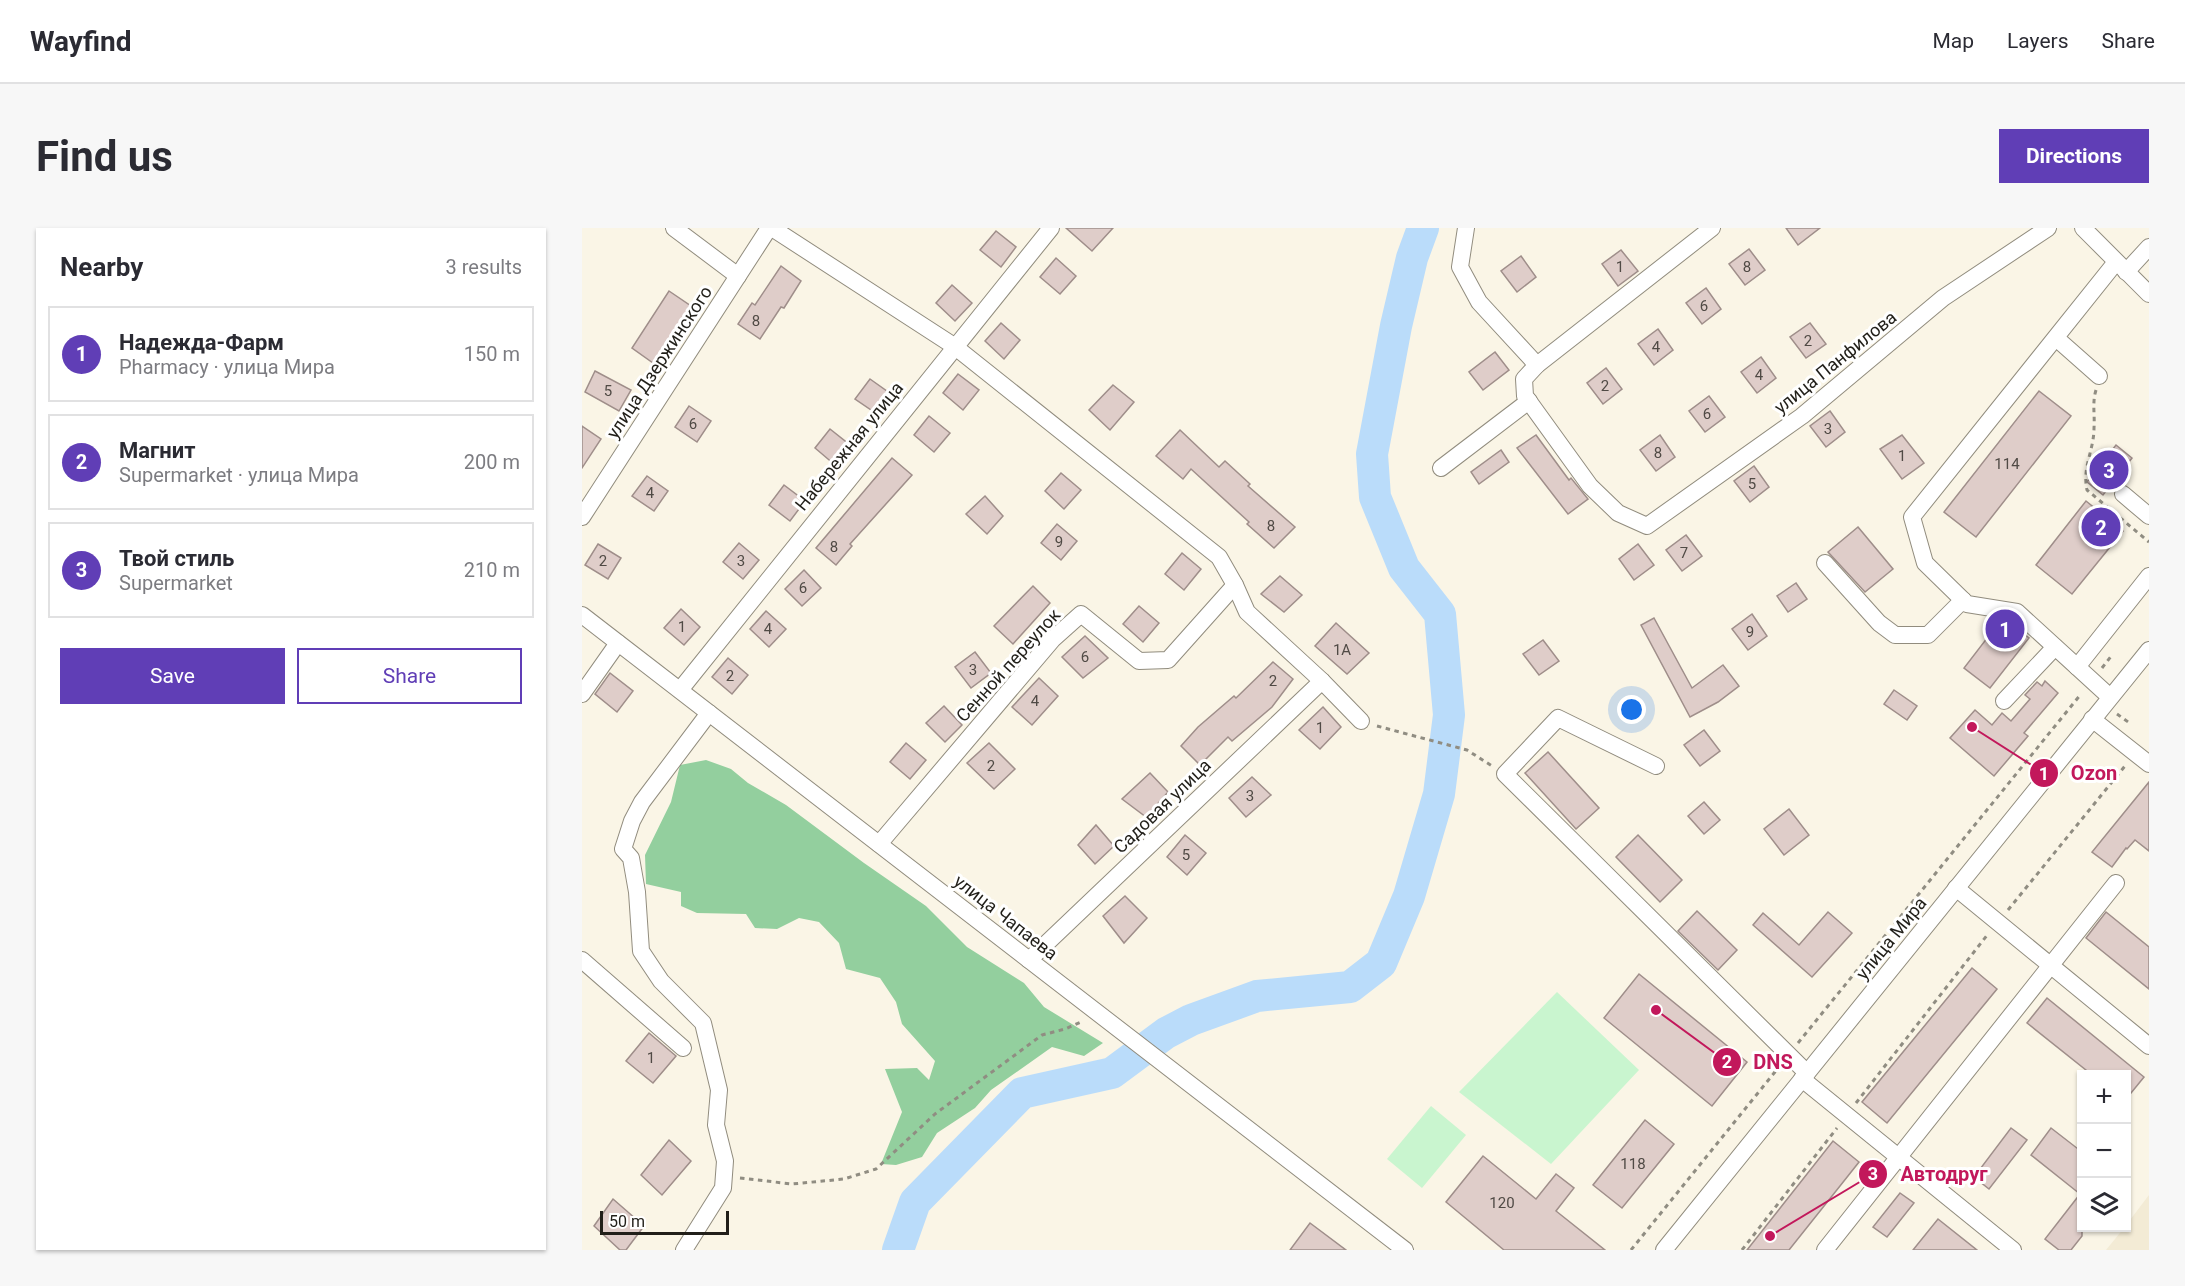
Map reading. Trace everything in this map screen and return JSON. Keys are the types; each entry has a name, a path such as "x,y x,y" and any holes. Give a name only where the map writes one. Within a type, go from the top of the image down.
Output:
{"street":[{"path":"674,228 738,276"},
{"path":"770,228 954,346 1219,557 1247,612 1322,681 1361,721"},
{"name":"улица Дзержинского","path":"582,517 770,228"},
{"name":"Набережная улица","path":"680,690 1051,228"},
{"path":"1466,228 1460,267 1479,303 1537,365"},
{"path":"1441,468 1529,401 1525,396 1524,379 1537,365 1712,228"},
{"name":"улица Панфилова","path":"1529,401 1590,486 1618,513 1647,526 1802,416 1943,298 2048,228"},
{"path":"2083,228 2149,294"},
{"path":"2109,698 2017,612 1967,604 1925,563 1912,517 2056,338 2121,267 2149,247"},
{"path":"2056,338 2099,376"},
{"path":"2123,494 2149,516"},
{"path":"1825,563 1879,623 1895,635 1929,635 1963,600"},
{"path":"2077,667 2149,576"},
{"name":"Сенной переулок","path":"879,844 1053,639 1081,614 1139,661 1168,660 1235,585"},
{"name":"улица Чапаева","path":"582,615 1406,1250"},
{"path":"582,694 618,643"},
{"path":"2004,701 2055,647"},
{"name":"улица Мира","path":"1664,1250 2109,698 2147,656"},
{"name":"Садовая улица","path":"1029,960 1322,681"},
{"path":"684,1250 723,1188 725,1161 716,1125 719,1090 703,1023 662,981 641,951 637,892 631,858 623,849 632,821 642,802 709,713"},
{"path":"1656,766 1558,718 1505,774 1789,1055 1804,1076 1847,1115 2013,1250"},
{"path":"2092,719 2149,765"},
{"path":"1825,1250 2116,883"},
{"path":"1956,888 2149,1046"},
{"path":"582,960 683,1048"}],"path":[{"path":"2099,376 2092,400 2095,430 2085,479 2087,490 2149,542"},
{"path":"1631,1250 2112,655"},
{"path":"1361,721 1467,750 1505,774"},
{"path":"1742,1250 1997,922 2135,754"},
{"path":"724,1176 792,1184 844,1179 876,1169 935,1114 1042,1035 1104,1018"}],"shaded area":[{"path":"2149,1195 2149,1250 2106,1250 2121,1232 2131,1232 2131,1219"}],"green space":[{"path":"706,760 731,769 748,783 786,805 926,906 967,947 1024,983 1044,1007 1103,1043 1084,1056 1052,1047 991,1090 975,1108 937,1133 922,1157 896,1165 881,1164 902,1112 885,1069 917,1068 929,1080 935,1061 902,1024 896,1002 880,978 846,969 839,943 819,922 799,918 777,929 755,928 746,914 697,913 681,906 681,892 646,884 645,855 671,802 680,765"},
{"path":"1557,992 1639,1070 1551,1164 1459,1092"},
{"path":"1431,1106 1466,1135 1422,1188 1387,1159"}],"building":[{"path":"1066,228 1113,228 1092,251"},
{"path":"1786,228 1820,228 1798,245"},
{"path":"996,231 1016,247 1001,267 980,250"},
{"path":"1749,249 1765,270 1745,285 1729,264"},
{"path":"1621,250 1638,271 1618,286 1602,264"},
{"path":"1521,256 1536,277 1517,292 1501,271"},
{"path":"1056,258 1076,276 1060,294 1040,277"},
{"path":"781,266 801,281 760,339 738,324 752,303 755,305"},
{"path":"952,285 972,303 955,321 936,303"},
{"path":"1706,288 1721,309 1702,324 1686,303"},
{"path":"669,291 691,306 653,363 632,348"},
{"path":"1001,323 1020,340 1004,359 985,341"},
{"path":"1810,323 1826,344 1806,358 1790,337"},
{"path":"1658,329 1673,350 1654,365 1638,344"},
{"path":"1495,352 1509,370 1483,390 1469,372"},
{"path":"1761,357 1776,378 1757,393 1741,372"},
{"path":"1606,368 1622,389 1603,404 1587,383"},
{"path":"595,371 631,390 619,411 585,392"},
{"path":"958,374 979,390 963,410 943,393"},
{"path":"870,379 891,394 877,414 855,399"},
{"path":"1113,385 1134,402 1110,430 1089,410"},
{"path":"2039,391 2071,416 1976,537 1944,512"},
{"path":"1709,396 1725,417 1705,432 1689,411"},
{"path":"689,406 711,421 697,442 675,427"},
{"path":"1830,411 1845,432 1826,447 1810,426"},
{"path":"929,416 950,433 934,452 914,435"},
{"path":"582,426 601,439 582,468"},
{"path":"830,429 850,445 835,465 815,448"},
{"path":"1180,430 1219,467 1225,461 1250,484 1248,486 1295,527 1274,548 1191,469 1183,479 1156,456"},
{"path":"1536,435 1569,480 1571,478 1588,499 1568,514 1517,448"},
{"path":"1660,435 1675,457 1656,471 1640,450"},
{"path":"1902,435 1924,463 1902,479 1880,449"},
{"path":"2116,445 2132,458 2103,495 2087,482"},
{"path":"1501,450 1509,462 1479,484 1471,472"},
{"path":"892,458 912,475 850,544 852,546 836,565 816,548"},
{"path":"1754,466 1769,487 1750,502 1734,481"},
{"path":"1061,473 1081,490 1064,509 1045,491"},
{"path":"647,476 668,491 654,511 632,496"},
{"path":"784,485 805,501 790,521 769,505"},
{"path":"985,496 1003,516 987,534 966,514"},
{"path":"2086,501 2123,531 2072,594 2036,565"},
{"path":"1057,524 1077,541 1061,560 1041,543"},
{"path":"1858,527 1893,569 1865,592 1828,552"},
{"path":"1686,535 1702,556 1682,571 1666,550"},
{"path":"739,543 759,560 743,579 723,562"},
{"path":"598,544 621,558 608,579 585,565"},
{"path":"1638,544 1654,565 1634,580 1619,559"},
{"path":"1182,553 1201,569 1184,590 1165,574"},
{"path":"804,570 821,588 802,606 785,589"},
{"path":"1280,576 1302,595 1284,612 1261,594"},
{"path":"1796,583 1807,599 1788,612 1777,596"},
{"path":"1033,586 1050,603 1013,644 994,626"},
{"path":"1139,606 1159,623 1143,642 1123,624"},
{"path":"681,609 700,627 684,645 664,628"},
{"path":"766,611 786,629 769,647 750,629"},
{"path":"1752,614 1767,636 1748,650 1732,629"},
{"path":"1654,618 1692,688 1723,665 1739,686 1718,702 1690,717 1641,625"},
{"path":"2001,620 2007,621 2029,638 1990,688 1964,668"},
{"path":"1336,623 1369,653 1347,674 1315,646"},
{"path":"1085,636 1108,658 1083,678 1062,657"},
{"path":"1543,640 1559,661 1539,675 1523,654"},
{"path":"975,652 991,673 971,688 955,667"},
{"path":"728,658 748,675 732,694 712,677"},
{"path":"1273,662 1293,679 1272,707 1232,741 1228,737 1200,765 1181,746 1198,727 1234,696 1236,698"},
{"path":"610,673 633,691 617,712 595,694"},
{"path":"1039,678 1058,696 1032,725 1012,707"},
{"path":"2045,681 2058,693 2024,733 2028,736 1994,776 1950,738 1975,710 1992,725 2002,713 2011,721 2030,699 2025,695 2037,682 2042,686"},
{"path":"1894,690 1917,706 1907,720 1884,704"},
{"path":"944,706 962,725 945,742 926,723"},
{"path":"1323,707 1341,727 1320,749 1299,730"},
{"path":"1704,730 1720,751 1700,766 1684,745"},
{"path":"906,743 926,760 910,779 890,762"},
{"path":"989,743 1015,769 994,789 967,763"},
{"path":"1548,752 1599,808 1576,829 1525,773"},
{"path":"1150,773 1168,792 1146,817 1122,799"},
{"path":"1252,777 1271,795 1246,817 1229,798"},
{"path":"2149,782 2149,851 2135,840 2112,867 2092,852"},
{"path":"1704,802 1720,820 1704,834 1688,816"},
{"path":"1789,809 1809,835 1784,855 1764,829"},
{"path":"1096,825 1114,846 1095,864 1078,845"},
{"path":"1185,835 1206,853 1187,875 1167,857"},
{"path":"1638,835 1682,880 1660,902 1616,857"},
{"path":"1125,896 1147,918 1124,943 1103,916"},
{"path":"1697,911 1737,950 1718,970 1678,931"},
{"path":"1828,912 1852,933 1812,977 1753,925 1763,913 1799,945"},
{"path":"2106,912 2149,947 2149,989 2086,938"},
{"path":"1972,968 1997,989 1887,1123 1862,1102"},
{"path":"1639,974 1747,1062 1712,1106 1604,1018"},
{"path":"2047,998 2144,1077 2131,1093 2131,1070 2086,1070 2027,1023"},
{"path":"649,1033 676,1056 653,1083 626,1061"},
{"path":"1645,1120 1674,1144 1622,1208 1593,1185"},
{"path":"2011,1128 2027,1140 1989,1189 1974,1177"},
{"path":"2051,1128 2077,1148 2077,1192 2031,1155"},
{"path":"669,1140 691,1161 662,1195 641,1175"},
{"path":"1833,1141 1859,1162 1789,1250 1747,1250"},
{"path":"1483,1156 1536,1199 1556,1174 1574,1188 1556,1211 1605,1250 1504,1250 1446,1202"},
{"path":"1900,1193 1914,1203 1887,1237 1873,1227"},
{"path":"2077,1198 2077,1232 2082,1232 2082,1236 2071,1250 2059,1250 2045,1239"},
{"path":"613,1199 644,1226 626,1250 620,1250 594,1226"},
{"path":"1938,1219 1977,1250 1913,1250"},
{"path":"1310,1223 1346,1250 1290,1250"}],"waterway":[{"path":"898,1250 915,1202 1022,1093 1112,1073 1166,1033 1191,1020 1257,996 1350,987 1381,963 1409,896 1439,794 1449,715 1440,614 1404,568 1375,497 1372,454 1396,326 1412,258 1423,228"}],"place":[{"name":"Твой стиль","path":"2109,470"},
{"name":"Магнит","path":"2101,527"},
{"name":"Надежда-Фарм","path":"2005,629"},
{"name":"Ozon","path":"1972,727"},
{"name":"DNS","path":"1656,1010"},
{"name":"Автодруг","path":"1770,1236"}]}
